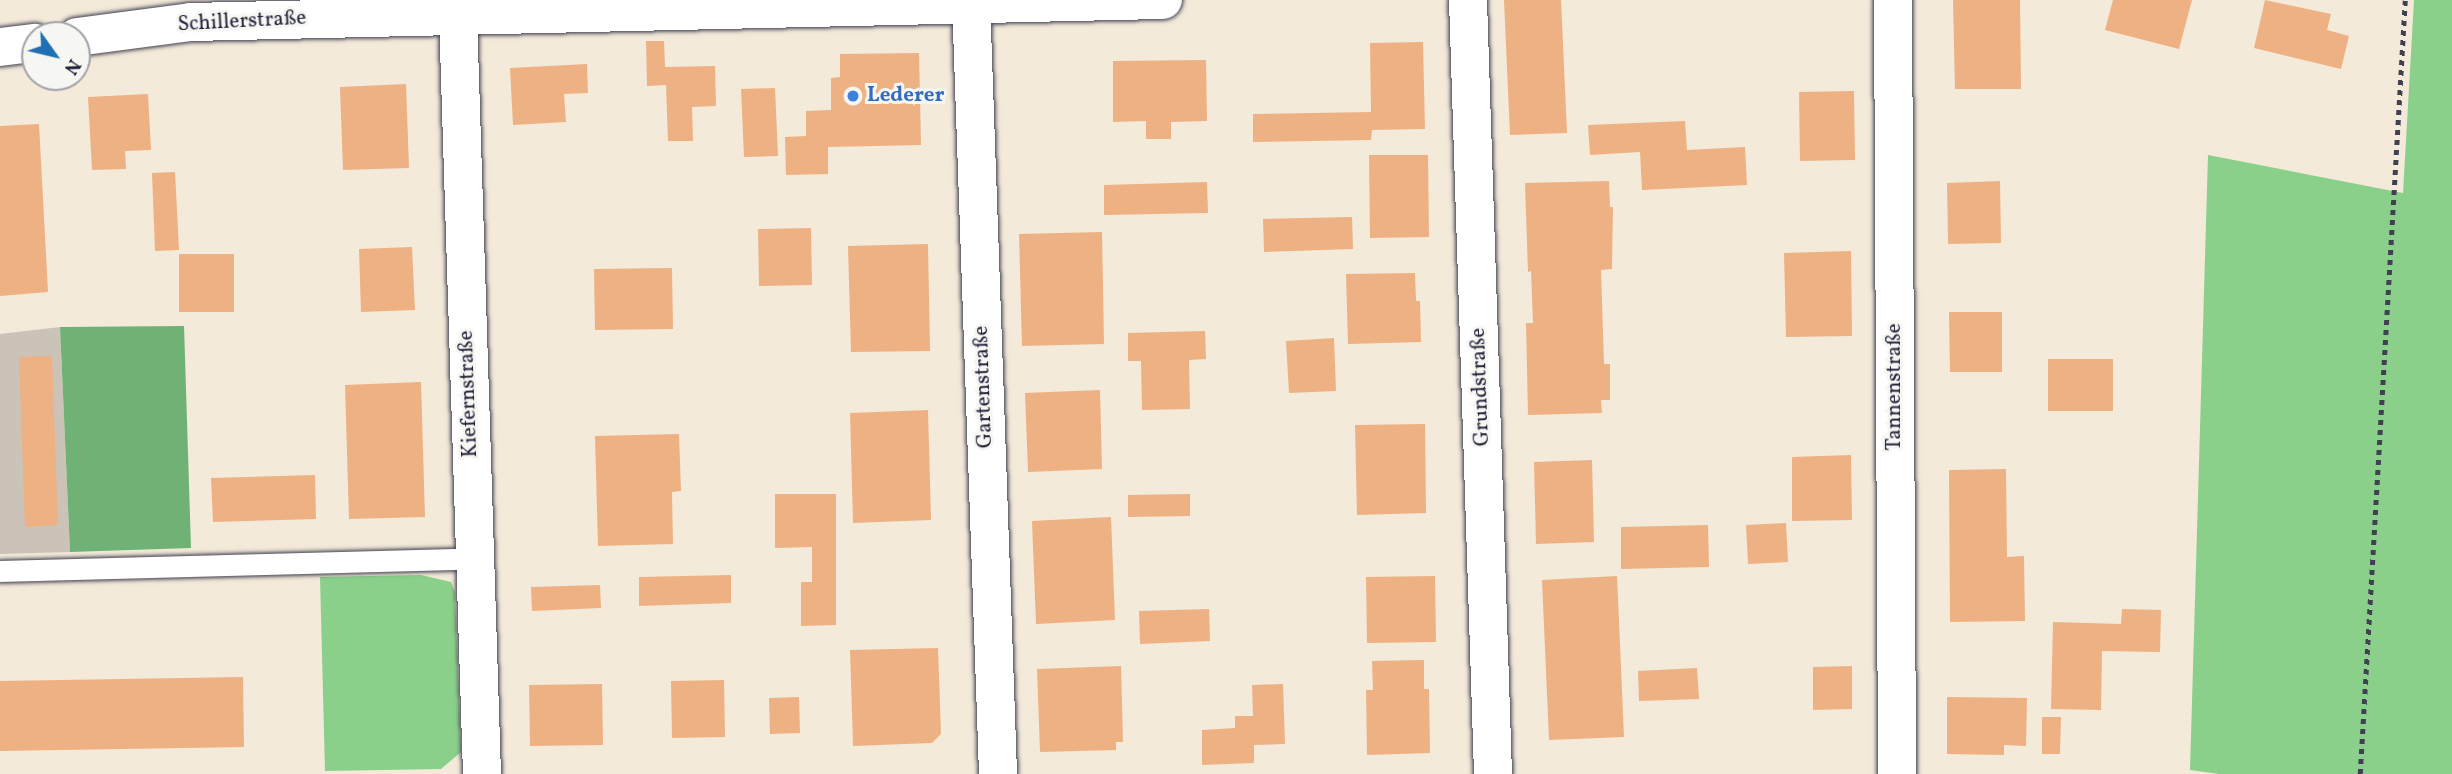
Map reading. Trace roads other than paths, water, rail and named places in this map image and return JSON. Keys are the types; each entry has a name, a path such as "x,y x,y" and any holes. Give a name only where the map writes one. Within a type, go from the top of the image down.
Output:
{"street":[{"name":"Schillerstraße","path":"91,35 191,22 971,2 1163,0"},
{"name":"Grundstraße","path":"1468,0 1493,774"},
{"name":"Tannenstraße","path":"1894,0 1898,774"},
{"name":"Gartenstraße","path":"971,2 998,774"},
{"name":"Kiefernstraße","path":"458,15 473,559 482,774"},
{"path":"0,47 21,45"}],"lane":[{"path":"0,571 473,559"}],"place":[{"name":"Lederer","path":"853,96"}]}
